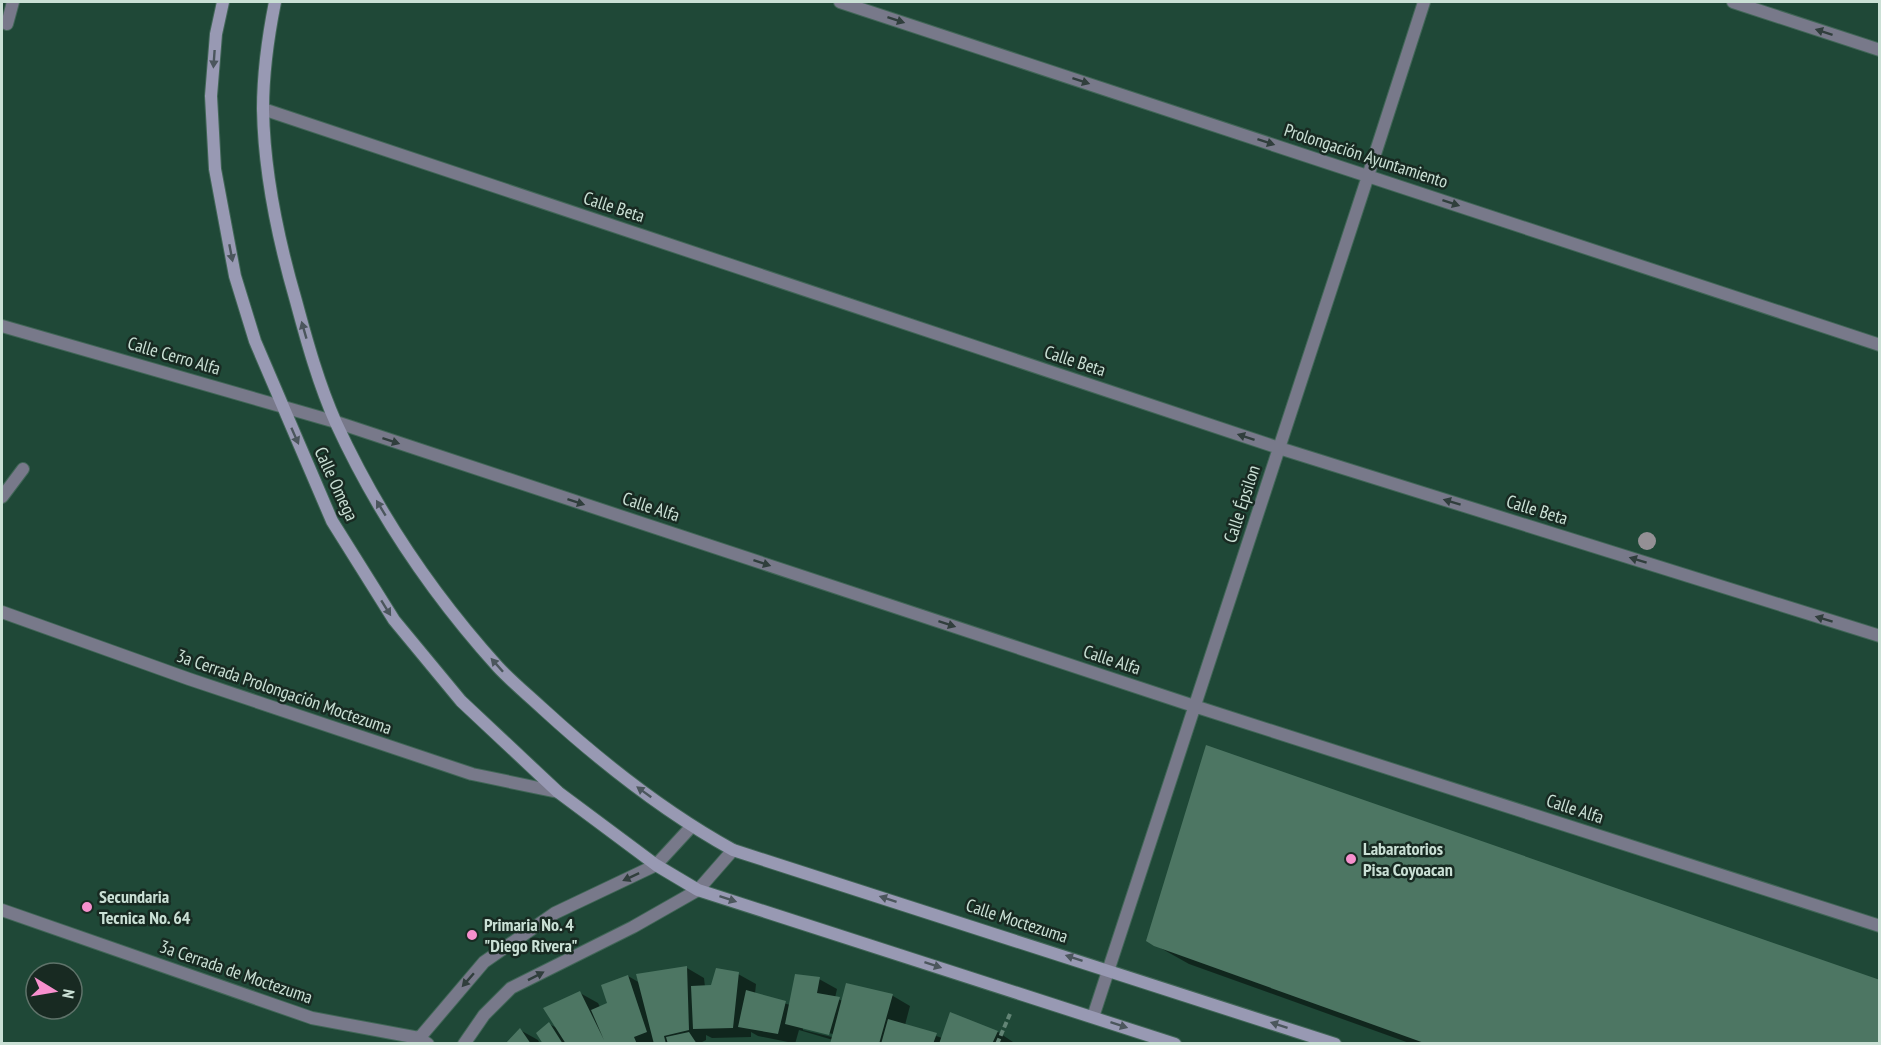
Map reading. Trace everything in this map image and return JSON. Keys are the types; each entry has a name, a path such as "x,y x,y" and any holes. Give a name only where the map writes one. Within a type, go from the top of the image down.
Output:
{"street":[{"path":"7,24 13,2"},
{"name":"Calle Omega","path":"223,2 216,34 211,96 215,169 235,276 255,341 332,521 394,620 461,701 558,792 656,866"},
{"name":"Calle Omega","path":"275,2 267,43 263,109 268,175 285,264 306,340 336,422 381,509 440,597 499,669 590,752 691,827"},
{"name":"Prolongación Ayuntamiento","path":"840,2 1880,345"},
{"name":"Calle Épsilon","path":"1093,1017 1424,2"},
{"path":"1733,2 1880,50"},
{"name":"Calle Beta","path":"263,109 1279,448 1880,636"},
{"name":"Calle Cerro Alfa","path":"2,326 336,422"},
{"name":"Calle Alfa","path":"336,422 1194,706 1880,926"},
{"path":"2,497 23,469"},
{"name":"3a Cerrada Prolongación Moctezuma","path":"2,612 189,679 472,774 558,792"},
{"path":"421,1042 484,962 555,913 656,866 691,827"},
{"name":"Calle Moctezuma","path":"691,827 733,850 1335,1044"},
{"path":"464,1044 484,1015 512,988 633,927 698,890 733,850"},
{"path":"656,866 698,890 1020,992 1175,1044"},
{"name":"3a Cerrada de Moctezuma","path":"2,910 312,1018 421,1042"}],"path":[{"path":"997,1044 1020,992"}],"building":[{"name":"Labaratorios Pisa Coyoacan","path":"1206,745 1880,980 1880,1044 1427,1044 1154,946 1146,941"},
{"path":"687,966 689,1030 664,1036 666,1044 654,1044 636,974"},
{"path":"716,968 739,972 733,1028 693,1029 691,986 711,985"},
{"path":"795,974 820,977 817,993 840,997 829,1035 785,1024"},
{"path":"628,975 647,1032 634,1037 637,1044 566,1044 543,1008 580,991 604,1040 591,1010 607,1003 601,985"},
{"path":"846,983 893,994 879,1044 830,1044"},
{"path":"746,990 786,1001 778,1034 738,1027"},
{"path":"950,1012 998,1031 992,1044 939,1044"},
{"path":"888,1019 937,1033 933,1044 881,1044"},
{"path":"549,1022 563,1044 543,1044 536,1033"},
{"path":"520,1028 531,1044 505,1044"},
{"path":"689,1032 697,1044 668,1044 666,1037"}],"place":[{"name":"Labaratorios Pisa Coyoacan","path":"1351,859"},
{"name":"Secundaria Tecnica No. 64","path":"87,907"},
{"name":"Primaria No. 4 \"Diego Rivera\"","path":"472,935"}]}
